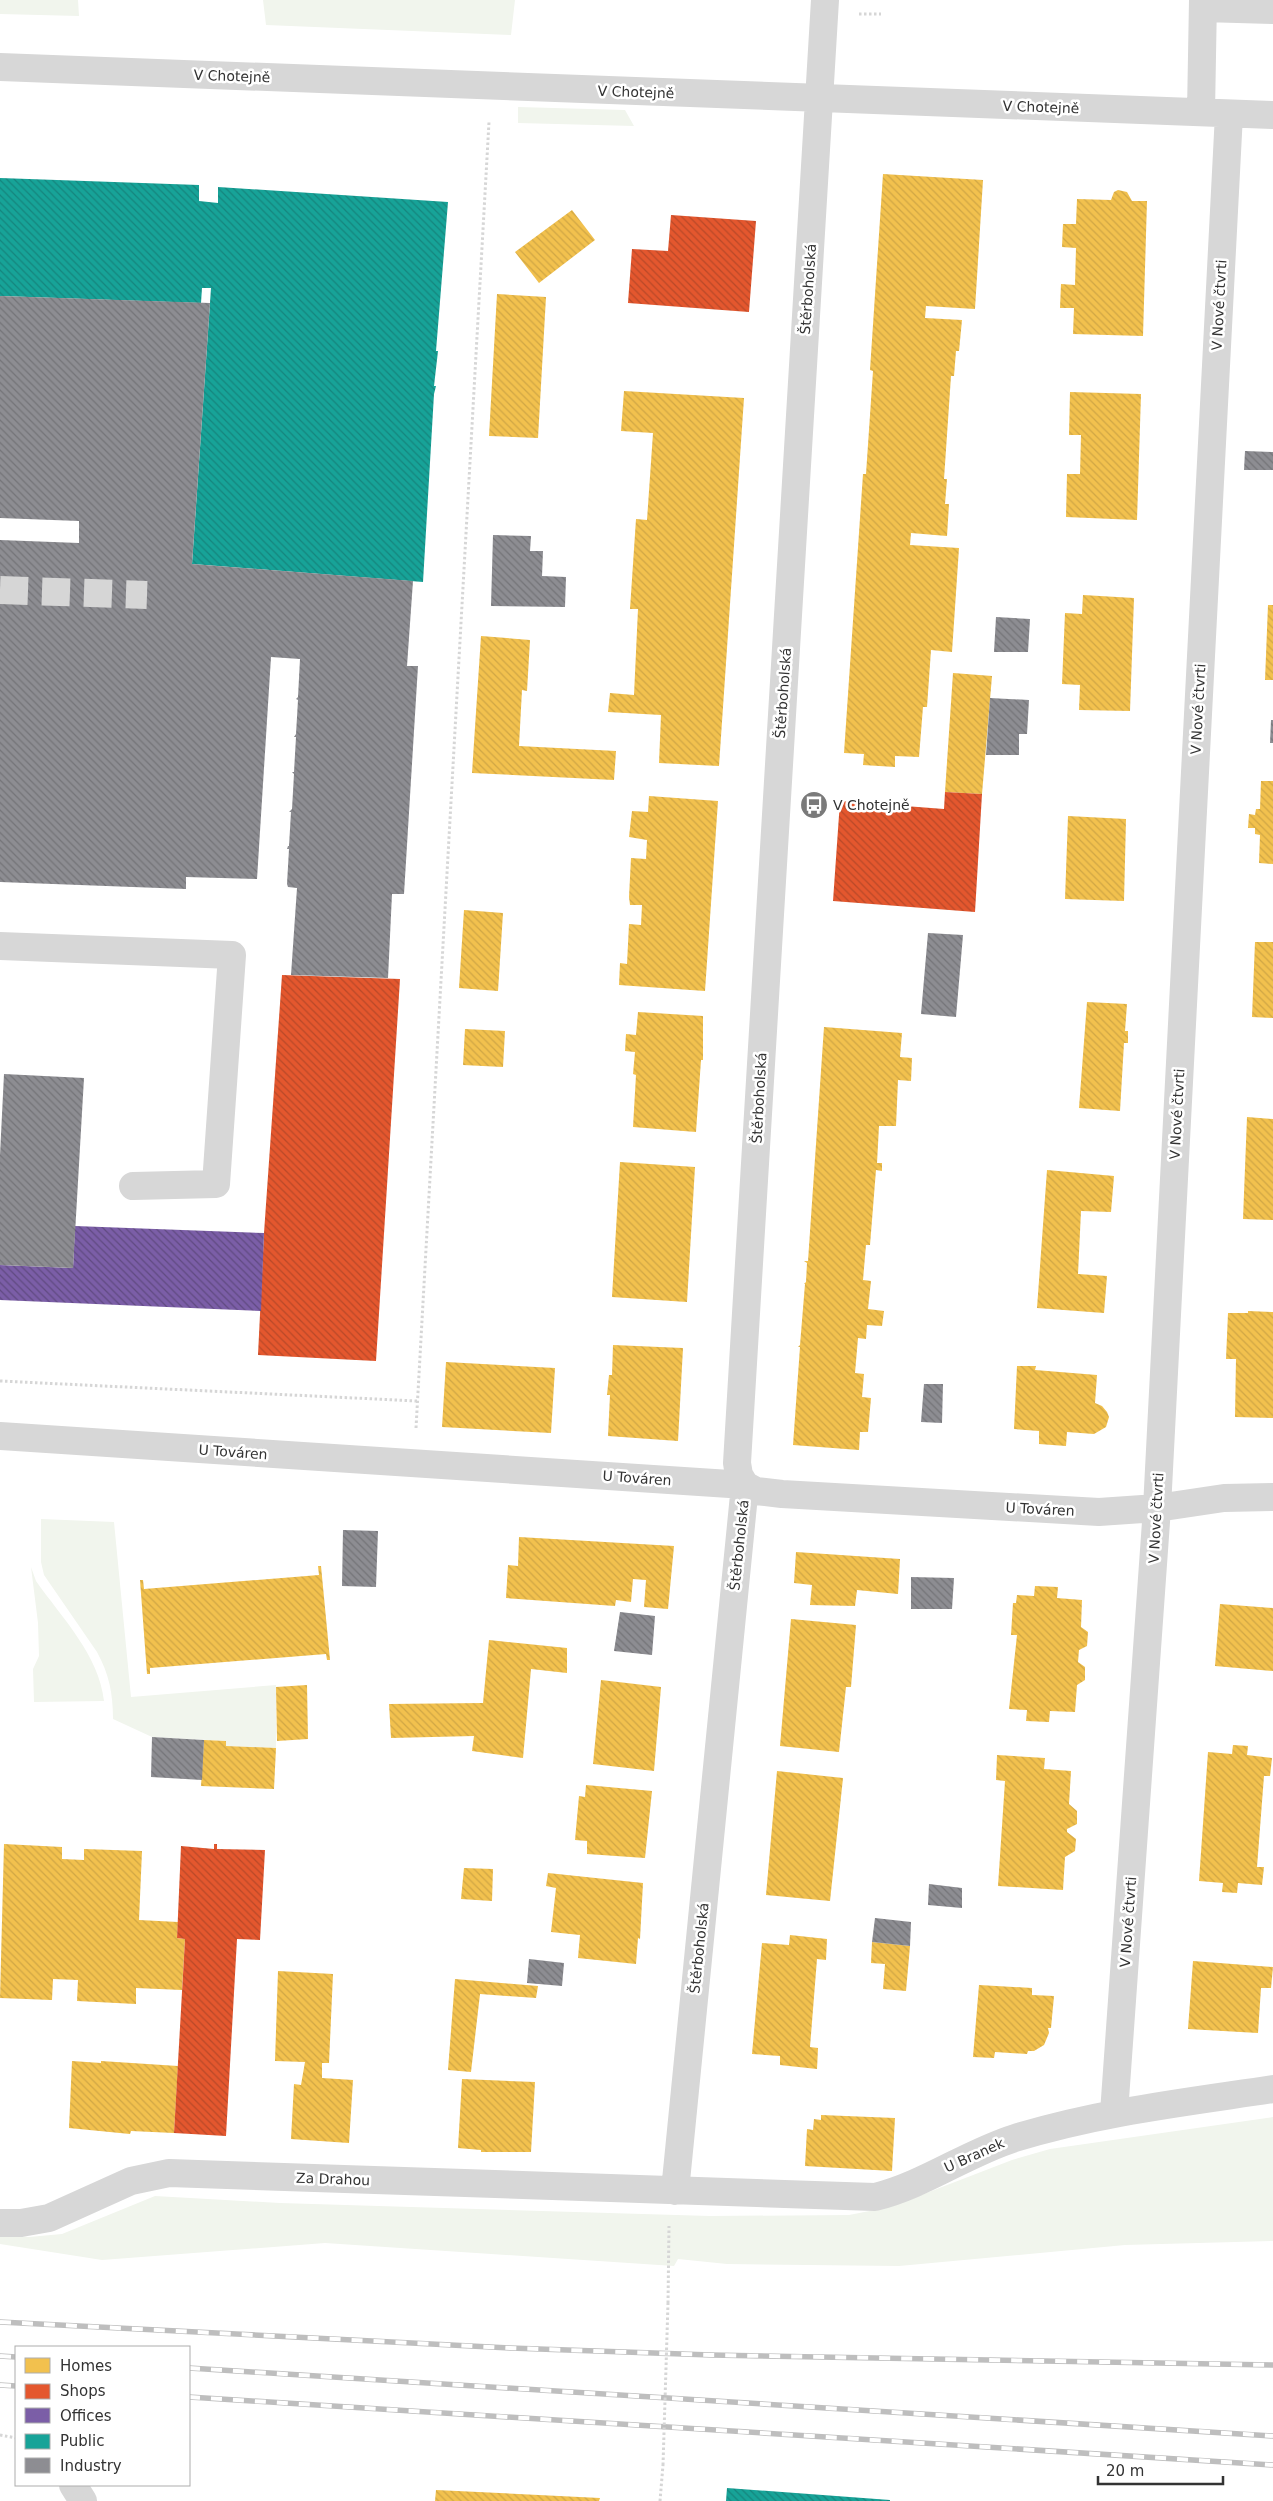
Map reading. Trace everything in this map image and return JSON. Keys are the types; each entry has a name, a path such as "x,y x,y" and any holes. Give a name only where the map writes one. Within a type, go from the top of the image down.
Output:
{"street":[{"name":"Štěrboholská","path":"675,2191 745,1485 739,1475 737,1463 825,0"},
{"path":"1201,112 1203,4 1273,10"},
{"name":"V Chotejně","path":"0,67 1273,115"},
{"name":"V Nové čtvrti","path":"1114,2113 1157,1508 1229,114"},
{"path":"0,946 232,955 216,1184 133,1186"},
{"name":"U Továren","path":"0,1436 745,1485 756,1491 782,1494 1089,1512 1157,1508 1224,1498 1273,1498"},
{"name":"U Branek","path":"675,2191 875,2197 895,2192 982,2150 1015,2138 1114,2113 1273,2089"},
{"name":"Za Drahou","path":"0,2223 21,2223 49,2218 131,2181 169,2173 675,2191"},
{"path":"74,2486 82,2501"}],"path":[{"path":"854,13 880,14"},
{"path":"415,1464 491,86"},
{"path":"0,1380 417,1401"},
{"path":"660,2501 663,2465 669,2221"},
{"path":"0,2435 15,2438"}],"shaded area":[{"path":"0,0 78,0 79,16 0,14"},
{"path":"263,0 515,0 511,35 266,25"},
{"path":"518,107 625,110 634,126 518,123"},
{"path":"41,1519 114,1522 131,1697 276,1685 276,1748 226,1746 226,1741 152,1737 113,1719 110,1684 105,1668 97,1652 44,1575 41,1562"},
{"path":"31,1567 36,1581 68,1623 87,1653 101,1684 104,1701 34,1702 33,1669 39,1656 38,1623"},
{"path":"1273,2117 1273,2241 1125,2245 899,2266 727,2264 678,2259 674,2266 325,2243 102,2260 0,2244 0,2235 29,2237 62,2234 155,2196 280,2203 710,2216 849,2215 890,2207 1012,2160 1050,2149"}],"building: Homes":[{"path":"883,174 983,180 975,309 926,306 925,318 962,320 959,351 956,351 954,376 951,376 944,479 947,479 945,504 949,504 947,536 911,533 910,545 959,548 952,652 931,650 927,707 923,707 919,757 895,756 895,767 863,765 864,754 844,753 863,474 866,474 873,371 870,370"},
{"path":"1118,190 1127,192 1132,201 1147,201 1143,336 1073,334 1074,308 1060,308 1061,284 1075,285 1076,248 1062,247 1063,224 1076,224 1077,199 1111,200 1114,192"},
{"path":"572,210 595,240 539,283 515,252"},
{"path":"497,294 546,297 538,438 489,436"},
{"path":"624,391 744,398 719,766 659,763 661,715 608,712 610,693 634,695 638,609 630,609 636,519 647,520 653,433 621,431"},
{"path":"1070,392 1141,394 1137,520 1066,517 1067,474 1080,474 1081,435 1069,435"},
{"path":"1083,595 1134,598 1130,711 1079,710 1080,685 1062,684 1065,613 1082,614"},
{"path":"1268,605 1273,605 1273,680 1265,680"},
{"path":"481,636 530,640 527,691 522,690 519,746 616,751 614,780 472,773"},
{"path":"953,673 992,676 982,794 945,792"},
{"path":"1261,781 1273,781 1273,864 1259,863 1260,835 1255,834 1255,828 1248,828 1249,814 1255,815 1256,809 1260,809"},
{"path":"649,796 718,801 705,991 619,985 620,963 627,964 629,924 641,925 642,905 630,905 631,858 646,859 647,840 629,837 632,811 648,812"},
{"path":"1068,816 1126,819 1124,901 1065,899"},
{"path":"464,910 503,913 498,991 459,988"},
{"path":"1255,942 1273,942 1273,1018 1252,1017"},
{"path":"1087,1002 1127,1004 1125,1031 1128,1031 1128,1043 1124,1043 1120,1111 1079,1108"},
{"path":"638,1012 703,1016 703,1060 701,1060 696,1132 633,1127 636,1075 633,1074 635,1052 625,1051 626,1034 636,1035"},
{"path":"824,1027 902,1033 900,1057 912,1058 911,1081 898,1080 896,1126 879,1126 877,1163 882,1163 882,1171 876,1170 870,1245 866,1245 863,1280 871,1281 868,1309 884,1311 882,1326 867,1325 866,1339 858,1338 855,1373 864,1374 862,1397 871,1398 868,1432 860,1432 859,1450 793,1445 800,1347 798,1347 800,1345 804,1284 806,1282 807,1263 804,1261 808,1261"},
{"path":"465,1029 505,1031 503,1067 463,1065"},
{"path":"1247,1117 1273,1119 1273,1220 1243,1219"},
{"path":"620,1162 695,1167 687,1302 612,1297"},
{"path":"1047,1170 1114,1176 1111,1212 1081,1211 1078,1274 1107,1276 1104,1313 1037,1308"},
{"path":"1248,1311 1273,1312 1273,1418 1235,1417 1236,1359 1226,1359 1228,1313 1248,1313"},
{"path":"613,1345 683,1348 678,1441 608,1436 610,1395 607,1395 609,1375 612,1375"},
{"path":"446,1362 555,1368 551,1433 442,1427"},
{"path":"1017,1366 1036,1366 1035,1370 1097,1375 1095,1403 1102,1406 1107,1412 1109,1417 1106,1427 1094,1434 1067,1432 1066,1446 1039,1444 1039,1431 1014,1429"},
{"path":"519,1537 674,1546 668,1609 644,1607 646,1580 633,1579 631,1602 616,1600 615,1606 506,1598 508,1565 518,1566"},
{"path":"796,1552 900,1559 898,1594 857,1590 855,1606 810,1605 812,1585 794,1583"},
{"path":"318,1566 321,1566 330,1660 327,1660 326,1654 150,1668 150,1674 147,1674 140,1580 143,1580 144,1589 319,1575"},
{"path":"1035,1586 1058,1587 1057,1598 1082,1600 1081,1627 1088,1632 1087,1646 1079,1650 1078,1662 1085,1667 1085,1680 1077,1685 1075,1712 1050,1711 1049,1722 1026,1721 1027,1710 1009,1709 1017,1635 1011,1635 1013,1603 1016,1603 1017,1595 1034,1596"},
{"path":"1220,1604 1273,1608 1273,1671 1215,1666"},
{"path":"791,1619 856,1625 851,1687 846,1687 839,1752 780,1746"},
{"path":"489,1640 567,1648 567,1673 531,1669 523,1758 472,1751 474,1736 391,1738 389,1704 483,1703"},
{"path":"601,1680 661,1687 654,1771 593,1764"},
{"path":"307,1685 308,1739 277,1741 276,1687"},
{"path":"204,1740 226,1741 226,1746 276,1748 274,1789 201,1786"},
{"path":"1233,1745 1248,1746 1247,1755 1272,1758 1270,1776 1264,1776 1257,1867 1264,1867 1262,1885 1238,1883 1237,1893 1222,1892 1223,1883 1199,1881 1208,1752 1232,1754"},
{"path":"997,1755 1045,1758 1044,1769 1071,1771 1069,1804 1077,1811 1077,1824 1067,1829 1067,1832 1076,1839 1075,1851 1065,1857 1063,1890 998,1886 1005,1781 996,1780"},
{"path":"777,1771 843,1778 830,1901 766,1895"},
{"path":"586,1785 652,1791 645,1858 587,1854 587,1841 575,1840 579,1796 585,1797"},
{"path":"4,1844 62,1847 62,1859 84,1860 84,1849 142,1851 139,1920 178,1922 177,1938 185,1939 182,1990 136,1988 136,2004 77,2001 78,1980 53,1979 52,2000 0,1998"},
{"path":"464,1868 493,1869 492,1901 461,1899"},
{"path":"548,1873 643,1883 640,1939 638,1938 636,1964 578,1958 580,1935 551,1932 556,1888 546,1886"},
{"path":"790,1935 827,1939 826,1960 817,1959 810,2047 818,2048 817,2069 780,2065 780,2056 752,2054 762,1943 789,1945"},
{"path":"872,1942 910,1946 906,1991 883,1989 885,1964 871,1963"},
{"path":"1193,1961 1273,1967 1271,1988 1261,1988 1258,2033 1188,2029"},
{"path":"278,1971 333,1974 329,2063 322,2063 322,2078 353,2080 349,2143 291,2139 294,2084 301,2085 305,2062 275,2061"},
{"path":"455,1979 538,1986 536,1998 480,1994 471,2072 448,2070"},
{"path":"979,1985 1032,1988 1032,1995 1054,1996 1051,2028 1048,2028 1049,2033 1044,2045 1034,2051 1028,2051 1027,2054 995,2052 994,2058 973,2057"},
{"path":"72,2061 178,2066 174,2133 131,2131 130,2134 69,2128"},
{"path":"462,2079 535,2082 531,2152 481,2152 481,2150 458,2148"},
{"path":"821,2115 895,2118 892,2171 805,2166 807,2129 813,2130 814,2119 821,2120"},
{"path":"436,2490 600,2498 599,2501 435,2501"}],"building: Shops":[{"path":"671,215 756,221 749,312 628,303 632,249 668,251"},
{"path":"945,792 982,794 975,912 833,901 840,801 944,809"},
{"path":"282,975 400,979 376,1361 258,1355 264,1233"},
{"path":"214,1844 217,1844 217,1849 265,1850 260,1940 237,1939 226,2136 174,2133 185,1939 177,1938 181,1846 214,1849"}],"building: Offices":[{"path":"75,1226 264,1233 261,1311 0,1300 0,1265 73,1268"}],"building: Public":[{"path":"0,178 199,185 199,201 218,203 218,187 448,202 436,351 438,351 434,386 436,386 423,582 192,564 211,288 202,288 201,303 0,296"},
{"path":"727,2488 890,2500 890,2501 726,2501"}],"building: Industry":[{"path":"0,296 210,303 192,564 413,581 407,666 418,666 404,894 392,894 388,978 291,975 297,888 288,887 287,884 289,849 287,849 289,846 291,812 289,812 292,809 294,774 292,772 294,772 296,737 294,737 296,734 298,700 296,699 298,697 300,659 271,657 257,879 186,877 186,889 0,882 0,540 79,543 79,521 0,518"},
{"path":"1245,451 1273,452 1273,470 1244,470"},
{"path":"493,535 531,536 530,551 543,551 542,576 566,577 565,607 491,606"},
{"path":"996,617 1030,619 1028,652 994,652"},
{"path":"990,698 1029,700 1027,734 1019,734 1019,755 986,755"},
{"path":"1271,720 1273,720 1273,743 1270,743"},
{"path":"928,933 963,935 956,1017 921,1014"},
{"path":"4,1074 84,1078 73,1268 0,1265 0,1155"},
{"path":"924,1384 943,1384 942,1423 921,1422"},
{"path":"343,1530 378,1531 376,1587 342,1586"},
{"path":"911,1577 954,1578 952,1609 911,1609"},
{"path":"620,1612 655,1616 652,1655 614,1651"},
{"path":"152,1737 204,1740 202,1780 151,1777"},
{"path":"929,1884 962,1888 962,1908 928,1905"},
{"path":"875,1918 911,1922 910,1946 872,1942"},
{"path":"529,1959 564,1963 562,1986 527,1983"}],"tunnel":[{"path":"0,590 147,595"}],"railway":[{"path":"0,2322 510,2348 711,2355 1273,2365"},
{"path":"0,2356 15,2357"},
{"path":"190,2368 1273,2436"},
{"path":"0,2385 15,2386"},
{"path":"190,2397 1273,2465"}],"place":[{"name":"V Chotejně","path":"814,805"}]}
